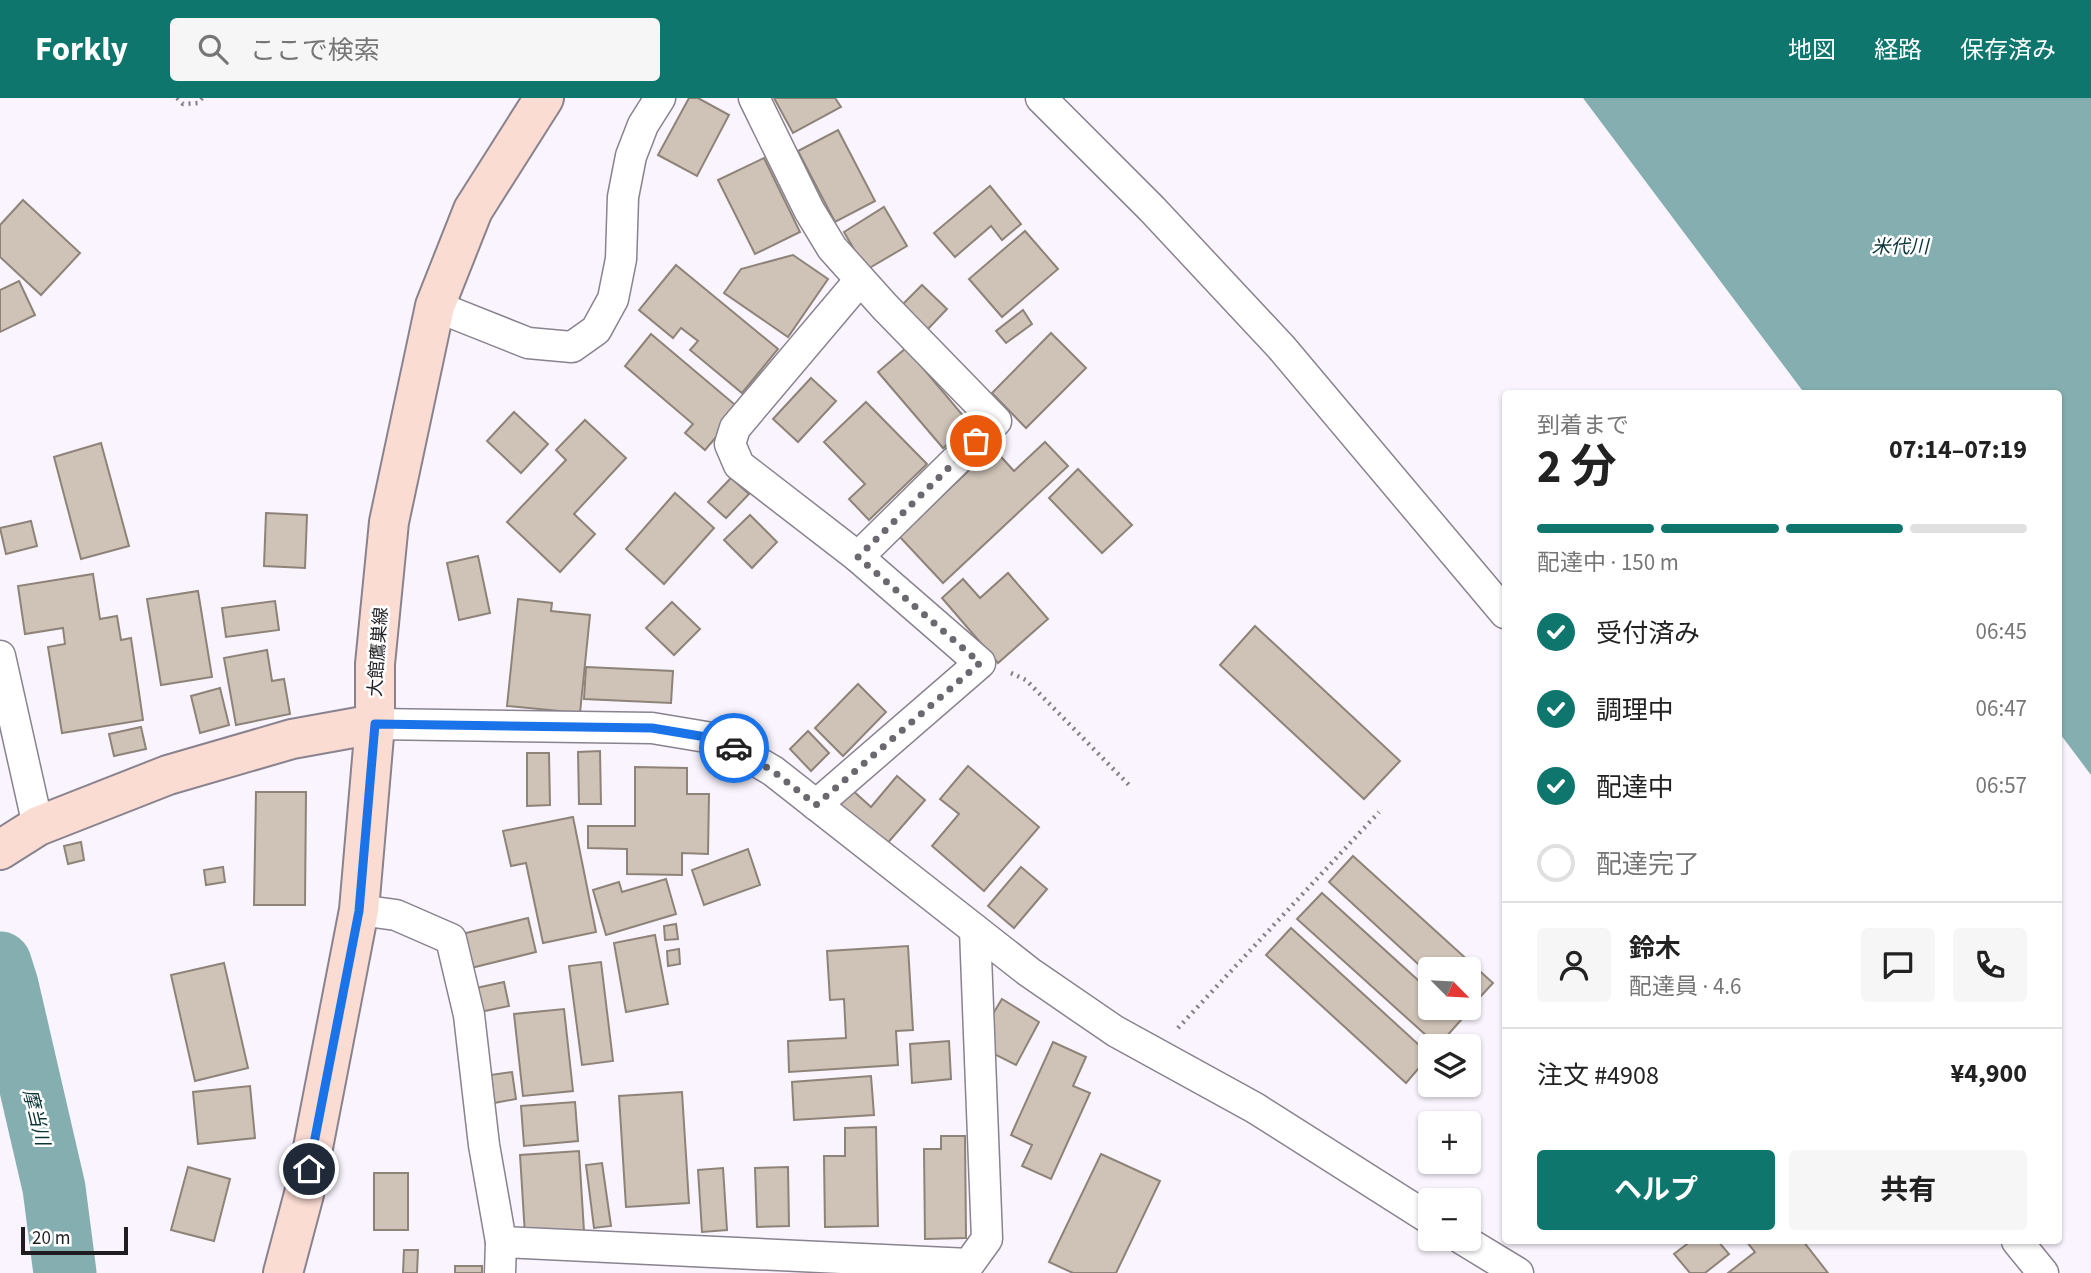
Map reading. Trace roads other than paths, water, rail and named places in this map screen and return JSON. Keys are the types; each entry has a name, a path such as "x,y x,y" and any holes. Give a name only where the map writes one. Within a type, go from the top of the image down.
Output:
{"main road":[{"name":"大館鷹巣線","path":"283,1273 304,1194 359,911 375,724 375,664 389,522 435,306 473,210 544,98"},
{"path":"0,850 38,826 167,775 292,739 375,724"}],"street":[{"path":"435,306 528,343 572,347 596,330 613,299 621,259 623,197 631,156 643,125 660,98"},
{"path":"754,98 832,248 996,421 858,557"},
{"path":"1041,98 1152,209 1281,347 1502,608"},
{"path":"816,805 980,663 858,557 739,465 730,444 735,428 860,280"},
{"path":"0,656 38,826"},
{"path":"375,724 652,728 718,739 773,771 1029,972 1115,1031 1255,1108 1418,1211"},
{"path":"359,911 396,915 451,939 469,1015 484,1145 501,1242 500,1273"},
{"path":"501,1242 969,1264 987,1239 975,930"},
{"path":"2019,1244 2043,1273"},
{"path":"1481,1251 1518,1273"}],"water":[{"name":"米代川","path":"1583,98 2091,98 2091,775 2062,736 2062,390 1802,390"}],"waterway":[{"name":"摩当川","path":"0,963 54,1188 65,1273"}]}
